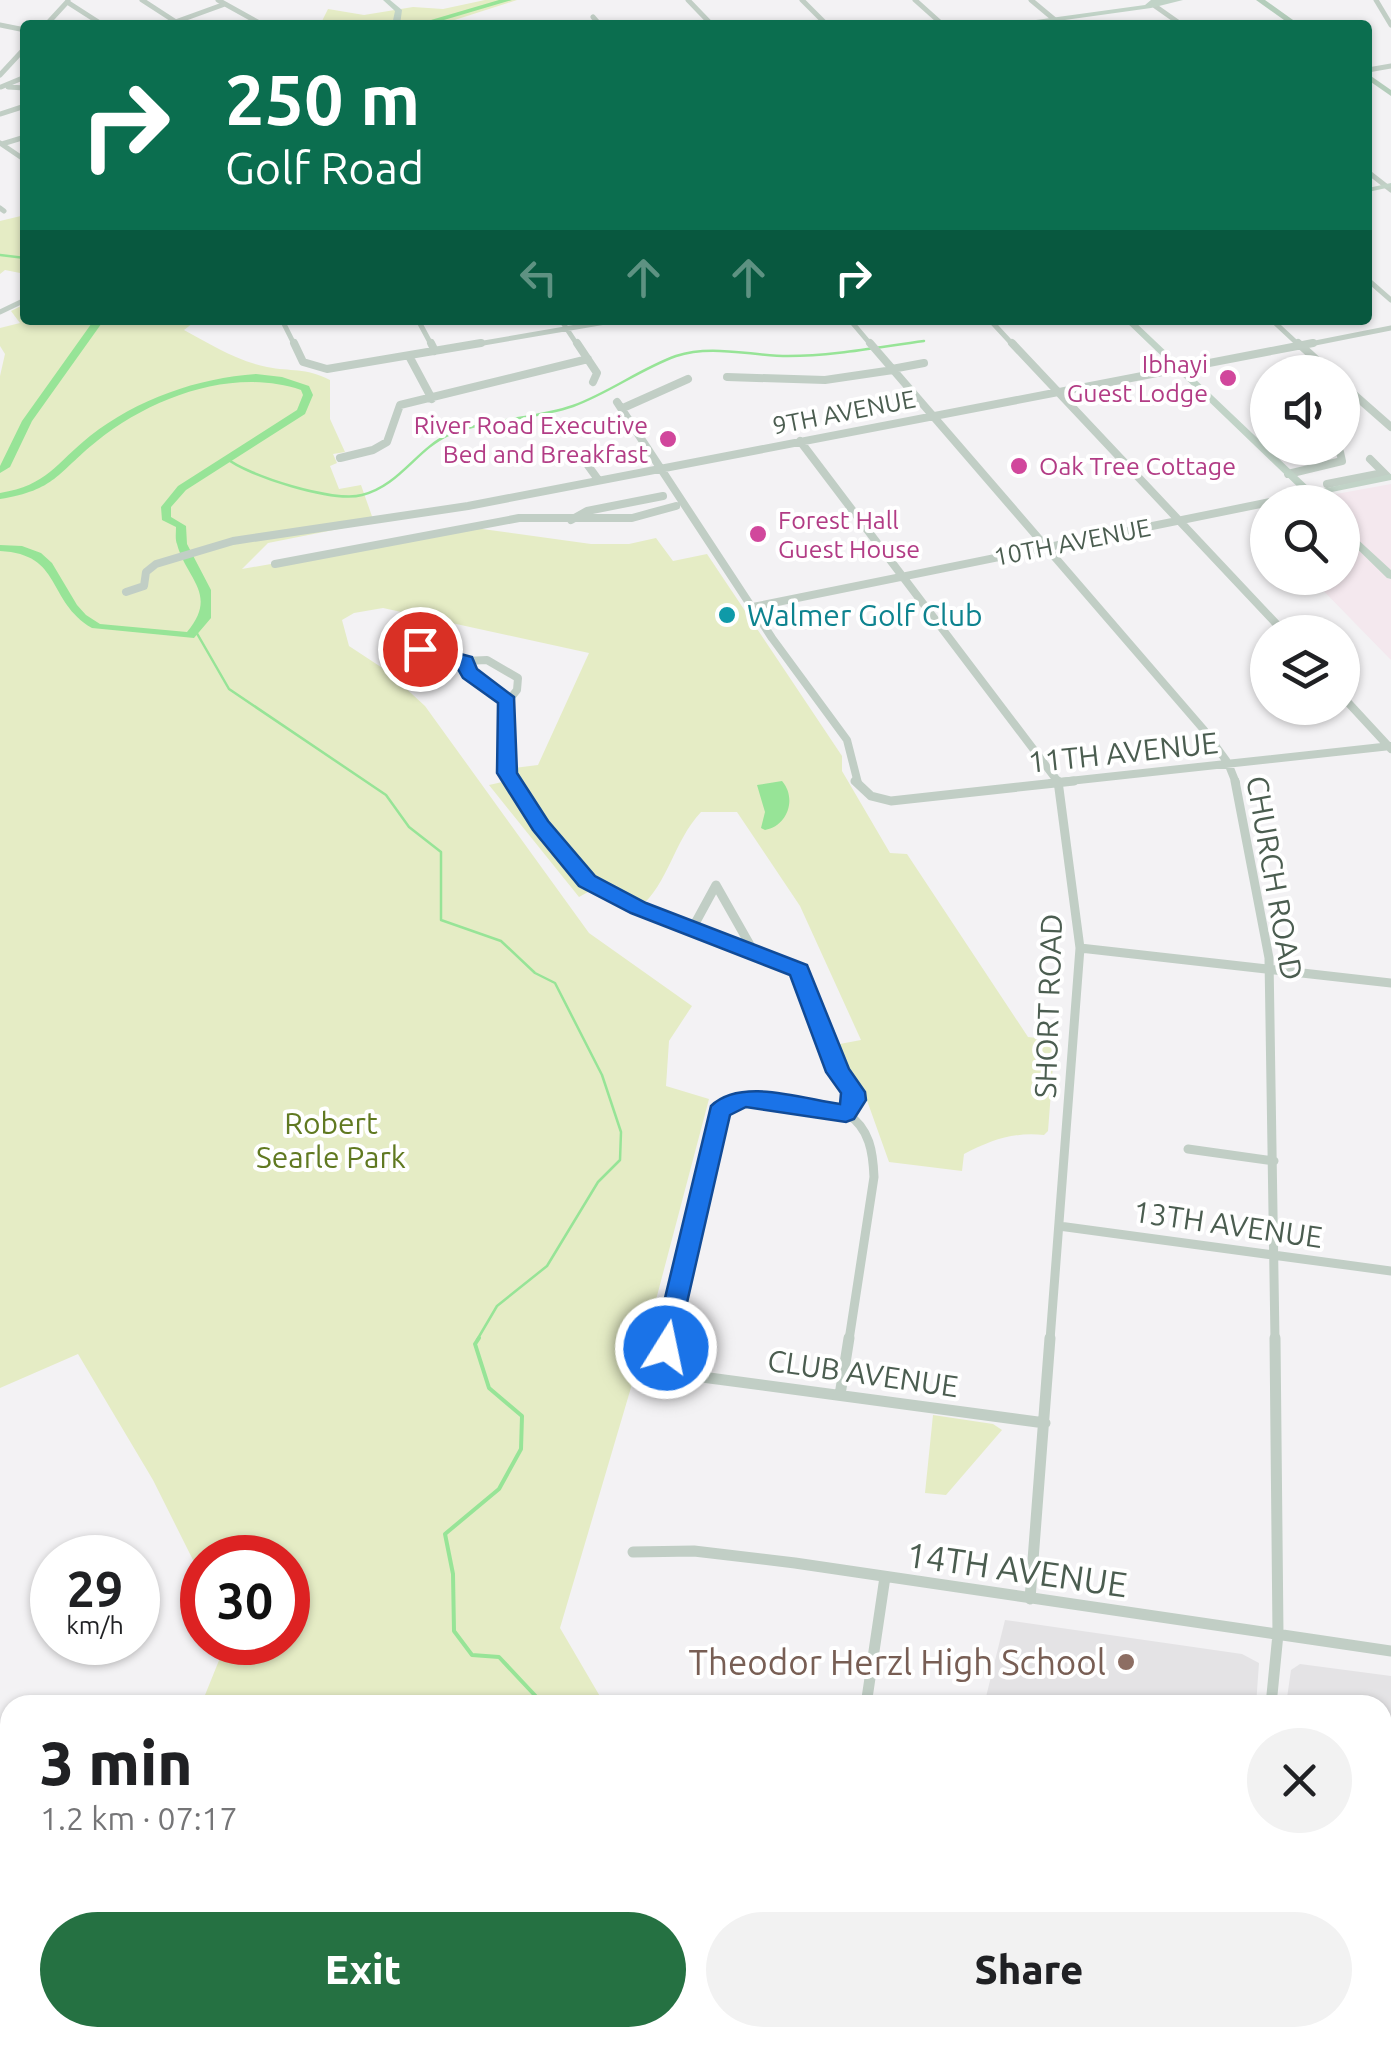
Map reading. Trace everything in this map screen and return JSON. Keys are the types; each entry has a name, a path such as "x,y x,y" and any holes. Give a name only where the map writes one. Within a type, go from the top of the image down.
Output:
{"main road":[{"path":"389,0 402,10 400,20"},
{"path":"1068,20 1180,0"},
{"path":"1260,0 1289,20"},
{"path":"1372,77 1391,94"},
{"path":"1133,325 1250,438"},
{"path":"1278,465 1299,485"},
{"path":"1278,465 1299,485"},
{"name":"10TH AVENUE","path":"1357,485 1388,476"},
{"path":"1360,546 1391,576"}],"street":[{"path":"142,0 173,20"},
{"path":"688,0 707,20"},
{"path":"802,0 822,20"},
{"path":"915,0 937,20"},
{"path":"1031,0 1055,20"},
{"path":"1391,0 1378,1 1391,25"},
{"path":"51,20 68,1 96,20"},
{"path":"180,20 221,2 250,20"},
{"path":"1155,4 1176,20"},
{"path":"593,16 596,20"},
{"path":"0,76 20,54"},
{"path":"1372,283 1391,300"},
{"path":"284,325 302,362 313,368 331,369 436,352 558,325"},
{"path":"421,325 436,352"},
{"path":"564,325 598,375 593,382"},
{"name":"CHURCH ROAD","path":"854,325 1228,763 1270,969 1278,1634 1272,1695"},
{"path":"995,325 1268,615"},
{"path":"1278,325 1311,355"},
{"name":"9TH AVENUE","path":"126,592 144,586 146,572 152,566 244,536 409,517 1391,328"},
{"path":"408,356 432,399"},
{"path":"340,458 376,450 394,430 396,408 588,360"},
{"path":"726,378 825,380 924,362"},
{"path":"688,379 620,405 681,506 847,740 852,774 863,789"},
{"path":"1360,400 1391,428"},
{"name":"SHORT ROAD","path":"800,441 1059,782 1080,948 1030,1600"},
{"path":"567,454 579,453 597,478"},
{"path":"1370,458 1388,476"},
{"path":"1288,474 1325,465"},
{"path":"1327,484 1388,476"},
{"path":"571,520 586,511 663,496"},
{"path":"635,501 645,513"},
{"path":"276,564 475,528 515,516 571,520 681,506"},
{"name":"10TH AVENUE","path":"754,607 1250,508"},
{"path":"434,653 465,661 491,661 512,671 518,685 508,701 507,773 578,873 601,890 796,968 803,976 838,1072 854,1093 846,1113 866,1132 872,1151 874,1176 840,1396"},
{"path":"465,661 464,668 470,674 508,701"},
{"path":"1360,715 1390,747"},
{"name":"11TH AVENUE","path":"863,789 876,798 891,801 1390,747"},
{"path":"692,928 716,885 754,952"},
{"path":"1080,948 1391,983"},
{"name":"CLUB AVENUE","path":"846,1113 746,1099 727,1104 719,1112 666,1341 668,1354 677,1364 702,1377 1044,1423"},
{"path":"1188,1148 1274,1161"},
{"name":"13TH AVENUE","path":"1059,1226 1391,1270"},
{"name":"14TH AVENUE","path":"634,1552 707,1552 1391,1651"},
{"path":"867,1695 885,1577"}],"shaded area":[{"path":"1391,484 1391,660 1360,628 1360,615 1347,615 1328,595 1360,595 1360,490"},
{"path":"782,781 789,795 788,810 779,823 765,830 761,828 765,812 757,785"},
{"name":"Theodor Herzl High School","path":"1005,1620 1242,1654 1259,1663 1257,1695 986,1695"},
{"path":"1300,1664 1391,1676 1391,1695 1287,1695 1291,1670"}],"green space":[{"path":"485,0 517,0 455,20 322,20 328,9 364,15 413,7 443,9"},
{"path":"20,216 20,273 5,270 0,274 0,221"},
{"name":"Robert Searle Park","path":"20,306 20,323 11,311"},
{"name":"Robert Searle Park","path":"20,323 190,325 184,330 234,356 330,380 330,419 345,452 333,454 337,463 330,466 339,489 361,485 374,522 268,543 242,569 475,528 591,544 629,544 656,538 673,561 707,554 842,756 842,771 890,853 907,854 1028,1037 1055,1040 1048,1131 1044,1135 1012,1136 984,1145 964,1154 962,1171 889,1162 864,1092 853,1093 829,1046 861,1040 800,906 737,812 701,812 657,887 639,908 597,887 579,897 489,785 511,780 506,769 538,765 589,653 383,608 354,613 342,620 349,646 387,671 425,706 589,933 692,1006 669,1041 666,1086 709,1099 648,1330 560,1628 599,1695 205,1695 217,1665 310,1665 310,1535 180,1535 153,1480 78,1354 0,1388 0,376 5,354 0,346 0,328"},
{"path":"933,1415 993,1424 1002,1430 946,1495 925,1493"}],"waterway":[{"path":"436,20 508,0"},
{"path":"0,255 20,257"},
{"path":"0,470 27,421 95,325"},
{"path":"226,458 292,486 332,495 362,495 387,484 448,435 573,406 676,356 718,351 805,356 924,341"},
{"path":"0,496 36,487 108,428 153,403 204,384 256,377 282,380 305,388 308,395 301,412 182,488 166,507 166,518 181,526 182,544 205,590 205,618 190,636 96,626 72,606 37,555 22,549 0,548"},
{"path":"195,630 229,689 386,795 409,827 441,852 441,920 501,941 535,973 555,983 602,1075 621,1132 620,1160 598,1182 547,1266 497,1306 477,1340"},
{"path":"479,1338 475,1344 489,1388 522,1416 521,1449 499,1489 445,1534 453,1574 454,1631 472,1655 499,1657 535,1695"}],"place":[{"name":"Ibhayi Guest Lodge","path":"1228,378"},
{"name":"River Road Executive Bed and Breakfast","path":"668,439"},
{"name":"Oak Tree Cottage","path":"1019,466"},
{"name":"Forest Hall Guest House","path":"758,534"},
{"name":"Walmer Golf Club","path":"727,615"},
{"name":"Theodor Herzl High School","path":"1126,1662"}],"route":[{"path":"420,649 421,657 434,653 465,661 464,668 470,674 508,701 507,773 540,826 587,881 639,908 799,970 838,1072 853,1092 854,1100 846,1113 746,1099 727,1104 719,1112 666,1348"}]}
